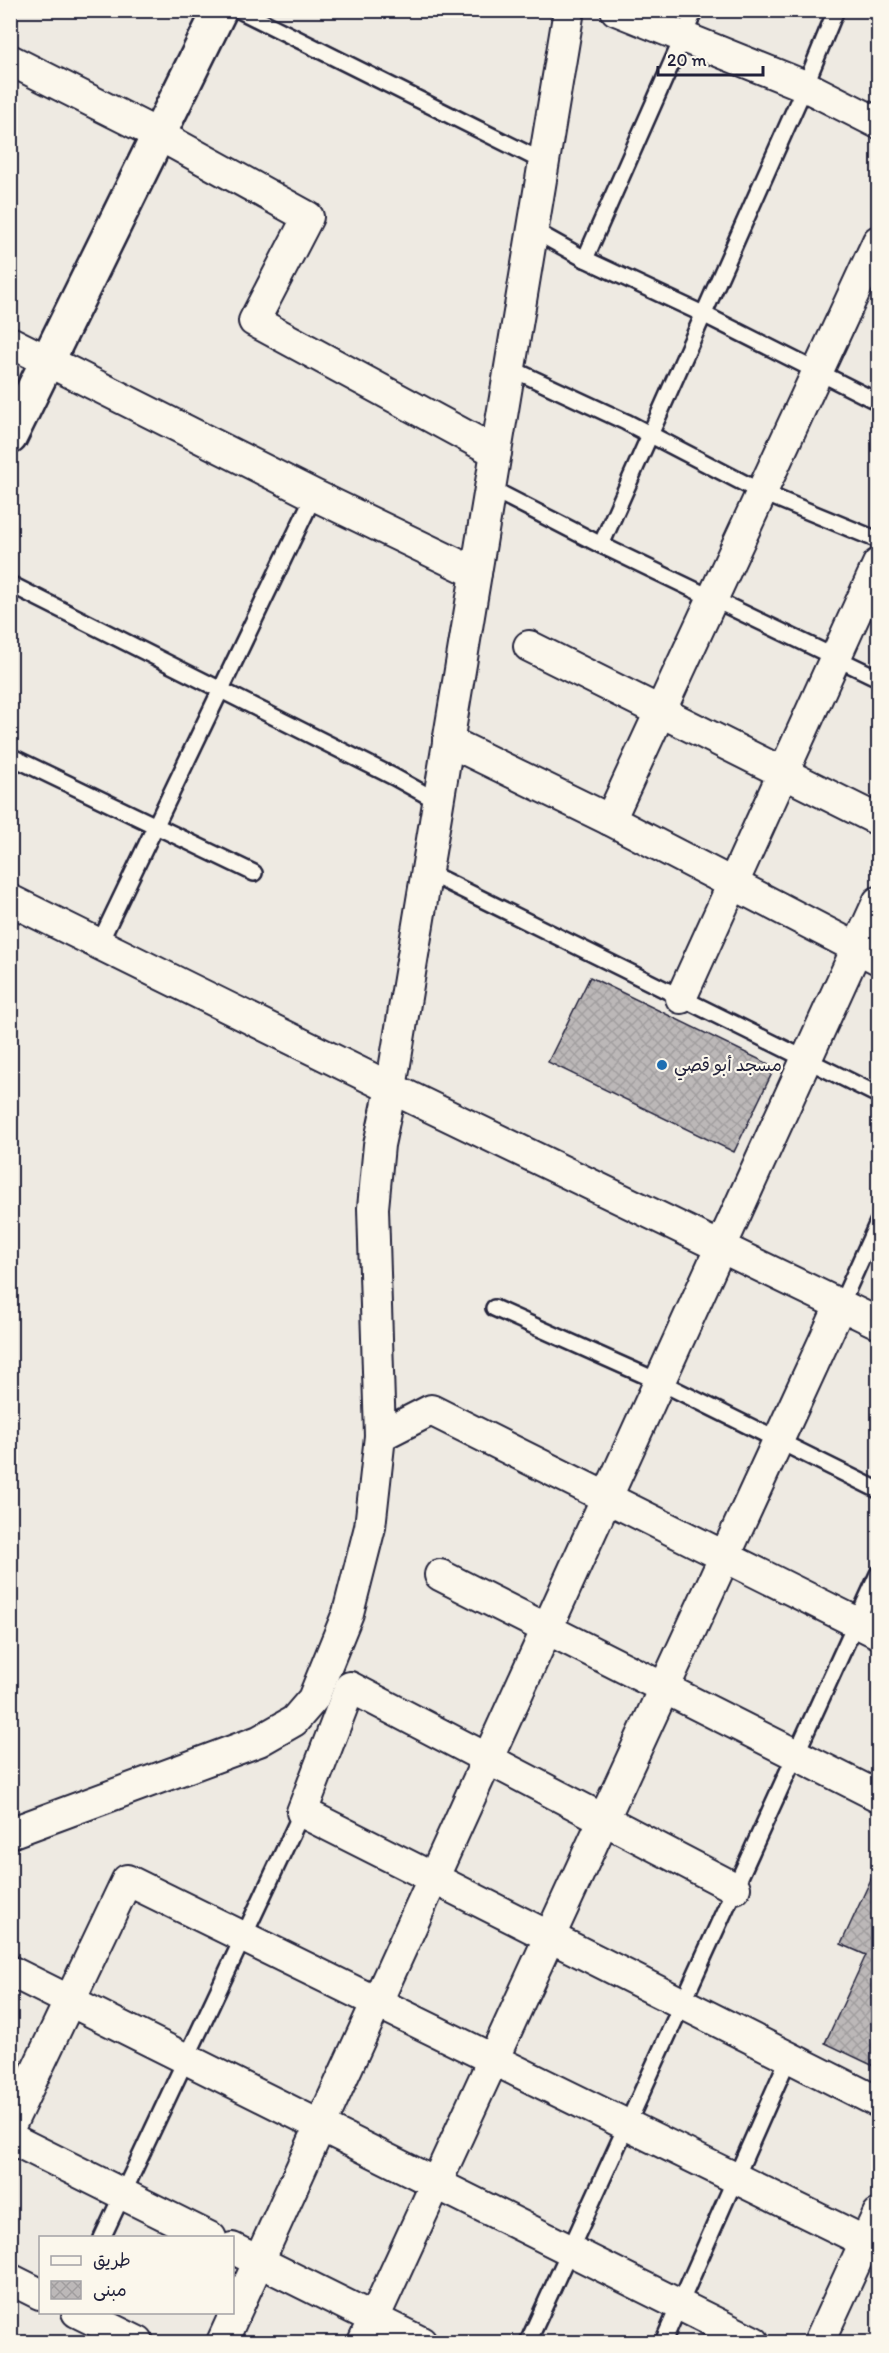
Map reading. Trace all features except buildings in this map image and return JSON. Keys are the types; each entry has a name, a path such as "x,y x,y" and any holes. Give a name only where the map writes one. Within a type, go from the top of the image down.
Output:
{"street":[{"path":"10,437 220,10"},
{"path":"10,1833 259,1741 294,1721 313,1699 348,1613 370,1527 380,1436 373,1208 379,1145 392,1088 568,10"},
{"path":"616,10 805,87 879,123"},
{"path":"10,60 159,135 308,217 254,321 496,452"},
{"path":"610,820 879,241"},
{"path":"10,342 314,495 476,573"},
{"path":"681,998 879,564"},
{"path":"529,646 879,820"},
{"path":"448,741 610,820 868,954"},
{"path":"10,900 392,1088 879,1323"},
{"path":"222,2343 807,1060 868,954 879,902"},
{"path":"368,2331 841,1304"},
{"path":"380,1436 431,1410 868,1628"},
{"path":"440,1575 879,1796"},
{"path":"735,1888 350,1687 302,1812 879,2102"},
{"path":"10,2126 127,1880 872,2245"},
{"path":"10,1971 754,2343"},
{"path":"10,2138 207,2236"},
{"path":"819,2343 872,2245 879,2214"},
{"path":"234,2249 259,2261 368,2331 421,2343"},
{"path":"10,2279 39,2294"},
{"path":"79,2314 138,2343"}],"lane":[{"path":"239,10 544,162"},
{"path":"585,259 695,10"},
{"path":"601,545 837,10"},
{"path":"533,230 585,259 703,314 879,402"},
{"path":"510,368 761,492 879,540"},
{"path":"490,488 601,545 879,678"},
{"path":"99,944 314,495"},
{"path":"10,584 439,802"},
{"path":"10,756 254,873"},
{"path":"427,872 879,1095"},
{"path":"841,1304 879,1222"},
{"path":"494,1308 660,1382 879,1490"},
{"path":"528,2343 796,1754 868,1628 879,1574"},
{"path":"103,2236 302,1812"},
{"path":"663,2343 789,2057"}],"place":[{"name":"مسجد أبو قصي","path":"662,1065"}]}
